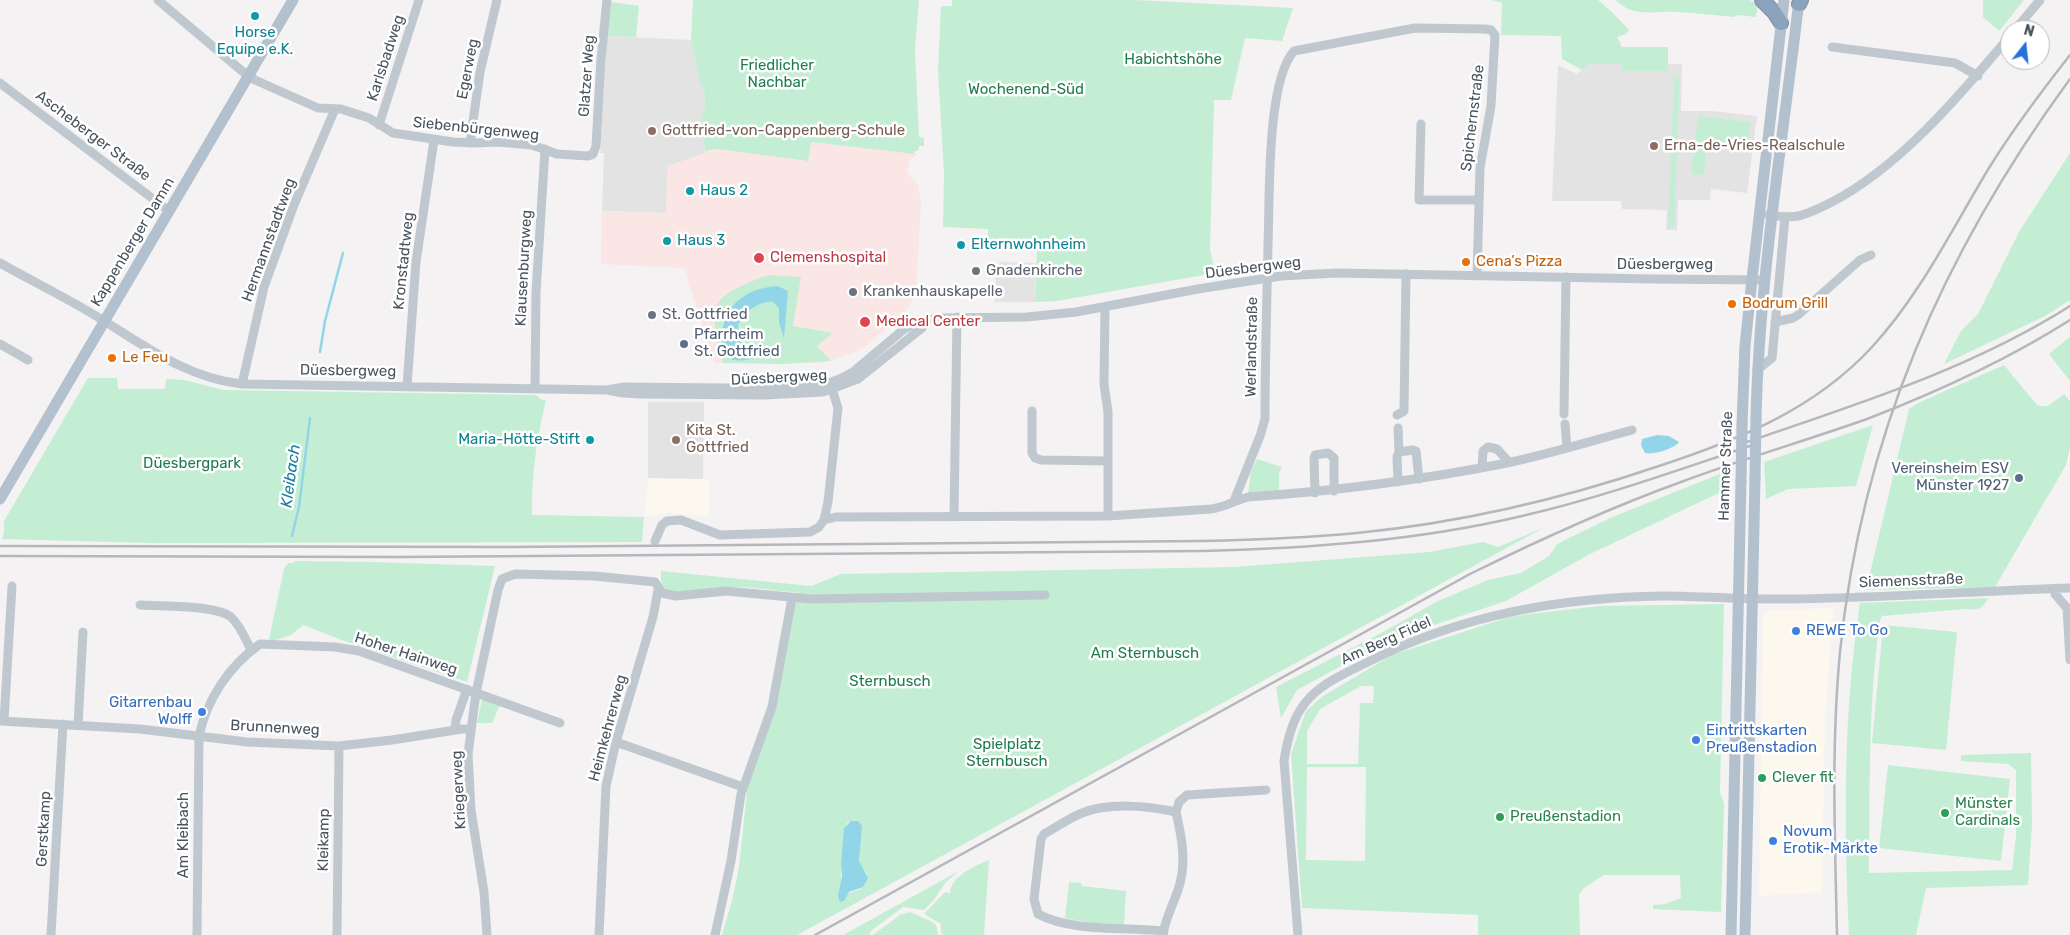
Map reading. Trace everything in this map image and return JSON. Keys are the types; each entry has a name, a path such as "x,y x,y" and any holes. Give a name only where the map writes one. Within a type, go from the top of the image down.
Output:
{"highway":[{"path":"1762,0 1774,12 1781,23"}],"main road":[{"name":"Kappenberger Damm","path":"0,499 293,0"},
{"name":"Hammer Straße","path":"1731,935 1742,425 1746,346 1784,0"},
{"name":"Hammer Straße","path":"1745,935 1757,370 1764,280 1800,1"}],"street":[{"name":"Siebenbürgenweg","path":"158,0 248,76 318,108 335,109 370,118 393,133 434,140 532,145 557,154 588,156 593,154"},
{"name":"Karlsbadweg","path":"379,125 419,0"},
{"name":"Egerweg","path":"470,143 480,72 497,0"},
{"name":"Glatzer Weg","path":"593,154 596,146 600,60 607,0"},
{"path":"2023,20 2040,0"},
{"name":"Spichernstraße","path":"1294,51 1415,28 1491,30 1495,34 1491,106 1480,168 1477,276"},
{"path":"1832,47 1955,63 1978,76"},
{"path":"1760,214 1785,217 1799,216 1822,207 1846,194 1869,178 1919,136 1978,76 2000,48"},
{"name":"Werlandstraße","path":"1234,501 1260,436 1265,418 1267,278 1274,119 1279,84 1288,58 1294,51"},
{"name":"Ascheberger Straße","path":"0,83 169,211"},
{"name":"Hermannstadtweg","path":"242,384 264,287 294,205 335,109"},
{"path":"1422,124 1419,200 1479,200"},
{"name":"Kronstadtweg","path":"407,386 416,262 434,140"},
{"name":"Klausenburgweg","path":"535,388 536,293 545,149"},
{"path":"1757,370 1772,358 1785,217"},
{"path":"1775,322 1798,315 1860,260 1871,255"},
{"name":"Düesbergweg","path":"0,263 104,321 162,357 193,372 221,381 242,384 535,388 607,390 623,393 764,395 816,393 832,386 858,379 922,328 927,319 1027,317 1105,307 1267,278 1337,273 1764,280"},
{"path":"1397,415 1404,411 1406,274"},
{"path":"1564,414 1566,277"},
{"path":"1105,307 1104,384 1108,412 1108,516"},
{"path":"954,516 957,317"},
{"path":"0,344 28,360"},
{"path":"655,541 662,525 673,520 681,520 720,535 810,532 819,527 824,520 829,494 838,408 832,386"},
{"path":"1032,411 1032,453 1035,458 1042,460 1108,461"},
{"path":"1565,424 1567,448"},
{"path":"1398,428 1398,482"},
{"path":"824,520 836,517 1108,516 1211,510 1225,508 1234,501 1248,497 1334,491 1419,479 1509,462 1632,430"},
{"path":"1482,467 1483,451 1488,448 1497,449 1509,462"},
{"path":"1399,452 1416,451 1419,479"},
{"path":"1314,493 1315,455 1328,453 1334,458 1334,491"},
{"name":"Kriegerweg","path":"487,935 484,892 471,810 468,754 476,693 499,585 508,575 535,573 655,582 658,590"},
{"name":"Brunnenweg","path":"12,586 2,721 140,729 246,742 339,746 470,729"},
{"name":"Siemensstraße","path":"1752,598 1914,596 2070,588"},
{"path":"658,590 662,593 676,596 726,591 792,598 1045,595"},
{"name":"Heimkehrerweg","path":"599,935 606,786 616,742 653,617 658,590"},
{"path":"2055,594 2068,607 2070,660"},
{"name":"Am Berg Fidel","path":"1298,935 1284,761 1287,737 1294,719 1304,702 1317,689 1419,638 1524,608 1611,598 1663,596 1752,598"},
{"path":"715,935 731,861 743,787 772,707 792,598"},
{"path":"140,605 212,609 223,612 232,618 239,627 251,650"},
{"path":"78,725 83,632"},
{"name":"Hoher Hainweg","path":"199,736 202,724 226,675 251,650 260,644 266,643 342,648 359,651 557,721 560,724"},
{"path":"455,730 456,720 466,689"},
{"name":"Gerstkamp","path":"51,935 63,724"},
{"name":"Am Kleibach","path":"197,935 199,736"},
{"path":"616,742 743,787"},
{"name":"Kleikamp","path":"337,935 339,746"},
{"path":"1176,812 1139,806 1091,810 1081,813 1044,834 1039,845 1034,899 1038,914 1046,918 1095,928 1163,933 1178,888 1183,864 1182,839 1176,812 1179,802 1187,795 1266,790"}],"shaded area":[{"name":"Gottfried-von-Cappenberg-Schule","path":"607,36 691,40 700,85 704,89 705,106 701,118 705,151 710,152 668,166 666,213 602,211 604,153 600,153"},
{"name":"Erna-de-Vries-Realschule","path":"1589,64 1622,64 1622,70 1668,70 1668,64 1682,64 1681,111 1712,111 1757,116 1747,193 1711,189 1710,200 1678,200 1677,230 1666,230 1667,210 1622,209 1621,201 1552,201 1558,65 1577,74"},
{"name":"Clemenshospital","path":"810,142 918,154 909,161 907,172 918,185 921,202 916,293 908,308 887,329 854,353 821,363 714,363 684,268 601,264 602,211 666,213 668,166 717,149 807,161"},
{"path":"999,262 1036,263 1035,302 995,302 996,268 999,267"},
{"name":"Kita St. Gottfried","path":"648,402 704,402 703,479 648,478"},
{"path":"648,478 710,479 709,516 667,513 644,517"},
{"path":"1833,608 1825,724 1822,892 1759,896 1763,617 1769,610"}],"green space":[{"name":"Friedlicher Nachbar","path":"693,0 919,0 915,49 919,137 924,138 924,146 919,146 918,151 915,151 914,154 811,142 808,161 717,149 705,151 701,118 705,106 704,89 700,85 691,40"},
{"path":"952,0 1135,0 1293,8 1282,41 1245,38 1231,100 1214,100 1210,249 1215,273 1057,301 1035,302 1037,250 988,248 988,229 943,227 944,173 938,71 941,6 952,6"},
{"path":"1492,0 1598,0 1629,30 1626,34 1617,37 1622,47 1668,47 1668,71 1622,71 1621,64 1589,64 1582,70 1562,59 1561,36 1501,35 1502,3"},
{"path":"1616,0 1749,0 1758,4 1756,17 1738,15 1733,17 1699,13 1638,12 1630,10"},
{"path":"1983,0 2024,0 2008,20 2000,20 1999,31 1983,17"},
{"path":"611,2 639,6 636,37 607,36"},
{"path":"1674,77 1680,77 1674,227 1668,227"},
{"path":"1698,116 1750,122 1747,149 1695,143"},
{"path":"1693,150 1706,152 1704,175 1691,174"},
{"path":"2070,153 2070,300 2045,316 1944,364 1961,331 1978,314 2019,232"},
{"path":"768,275 801,277 793,326 833,333 817,346 831,361 783,364 723,363 715,327 717,305 734,290"},
{"path":"2070,337 2070,381 2049,354"},
{"path":"2004,365 2038,406 2048,406 2064,394 2070,401 2070,448 2066,465 1995,587 1866,590 1909,409 1918,403"},
{"name":"Düesbergpark","path":"88,378 117,378 118,389 165,389 166,379 184,380 224,390 536,395 542,400 546,400 535,457 532,515 644,517 642,542 149,543 2,539 4,521"},
{"path":"1873,425 1856,486 1788,489 1766,499 1764,462"},
{"path":"1257,459 1282,467 1279,474 1279,492 1248,494 1251,471"},
{"path":"1722,473 1723,491 1588,555 1506,601 1389,640 1297,690 1281,718 1276,687 1383,632 1438,601 1488,580 1521,573 1549,556 1557,544 1610,518"},
{"name":"Sternbusch","path":"1545,527 797,935 722,935 739,867 747,791 796,601 800,593 732,587 677,592 665,589 662,585 661,571 811,586 841,574 1234,567 1429,552 1483,542 1498,547","holes":["855,820 860,866 867,874 860,889 847,894 841,883 841,864 847,823"]},
{"path":"295,561 495,566 467,682 303,625 291,635 273,641 269,639 284,569 288,563 294,563"},
{"path":"1988,598 1982,607 1976,609 1882,616 1880,620 1873,683 1869,873 2012,870 2016,836 2016,770 2008,764 1961,761 1961,755 2031,753 2032,824 2028,885 1926,888 1916,935 1849,935 1846,769 1850,686 1860,603"},
{"path":"1724,604 1720,792 1724,804 1721,912 1653,909 1653,905 1665,904 1681,898 1680,875 1604,875 1584,888 1579,894 1580,935 1478,935 1478,915 1302,908 1291,754 1306,711 1323,696 1392,655 1506,618 1601,606","holes":["1361,686 1374,686 1373,703 1360,703 1358,764 1307,764 1307,731 1320,709","1307,767 1366,767 1365,861 1306,860"]},
{"path":"1883,625 1957,632 1946,750 1872,743"},
{"path":"482,699 500,705 492,723 477,723"},
{"name":"Münster Cardinals","path":"1888,765 2010,779 2001,861 1879,848"},
{"path":"989,860 984,935 944,935 941,933 941,924 924,914 944,893 950,894 954,882 964,872"},
{"path":"959,871 945,883 933,901 924,910 903,907 872,930 869,935 845,934"},
{"path":"1069,882 1081,883 1082,886 1126,891 1124,925 1097,924 1065,918"},
{"path":"910,912 933,922 936,925 938,935 873,935 900,915"}],"water":[{"path":"778,286 788,291 784,338 779,323 779,308 773,302 757,305 747,312 740,321 738,330 740,342 745,345 759,349 780,349 775,354 766,357 739,360 729,358 724,351 722,337 723,325 732,307 747,294 767,287"},
{"path":"1657,435 1669,436 1679,442 1663,451 1645,453 1641,445 1642,439"},
{"path":"851,821 858,821 862,826 859,861 868,878 863,887 849,892 844,901 840,902 838,896 842,876 844,828"}],"waterway":[{"name":"Kleibach","path":"320,352 325,321 343,253"},
{"name":"Kleibach","path":"292,536 299,507 310,418"}],"railway":[{"path":"0,546 509,547 1221,541 1395,529 1472,516 1548,499 1622,478 1746,434 1800,405 1825,389 1849,369 1872,347 1905,306 1935,261 1998,153 2070,55"},
{"path":"1837,935 1834,794 1837,687 1851,573 1867,496 1889,422 1916,350 1947,280 1984,212 2025,145 2070,79"},
{"path":"1741,444 1868,400 1951,368 2032,329 2070,306"},
{"path":"815,935 1470,574 1574,525 1654,492 1867,419 1919,398 1997,362 2070,320"},
{"path":"0,556 400,557 1203,551 1283,548 1363,542 1483,525 1609,493 1750,446"}],"place":[{"name":"Horse Equipe e.K.","path":"255,16"},
{"name":"Gottfried-von-Cappenberg-Schule","path":"652,131"},
{"name":"Erna-de-Vries-Realschule","path":"1654,146"},
{"name":"Haus 2","path":"690,191"},
{"name":"Haus 3","path":"667,241"},
{"name":"Elternwohnheim","path":"961,245"},
{"name":"Clemenshospital","path":"759,258"},
{"name":"Cena’s Pizza","path":"1466,262"},
{"name":"Gnadenkirche","path":"976,271"},
{"name":"Krankenhauskapelle","path":"853,292"},
{"name":"Bodrum Grill","path":"1732,304"},
{"name":"St. Gottfried","path":"652,315"},
{"name":"Medical Center","path":"865,322"},
{"name":"Pfarrheim St. Gottfried","path":"684,344"},
{"name":"Le Feu","path":"112,358"},
{"name":"Maria-Hötte-Stift","path":"590,440"},
{"name":"Kita St. Gottfried","path":"676,440"},
{"name":"Vereinsheim ESV Münster 1927","path":"2019,478"},
{"name":"REWE To Go","path":"1796,631"},
{"name":"Gitarrenbau Wolff","path":"202,712"},
{"name":"Eintrittskarten Preußenstadion","path":"1696,740"},
{"name":"Clever fit","path":"1762,778"},
{"name":"Münster Cardinals","path":"1945,813"},
{"name":"Preußenstadion","path":"1500,817"},
{"name":"Novum Erotik-Märkte","path":"1773,841"}],"park label":[{"name":"Habichtshöhe","path":"1173,60"},
{"name":"Wochenend-Süd","path":"1026,90"},
{"name":"Am Sternbusch","path":"1145,654"},
{"name":"Spielplatz Sternbusch","path":"1007,754"}]}
